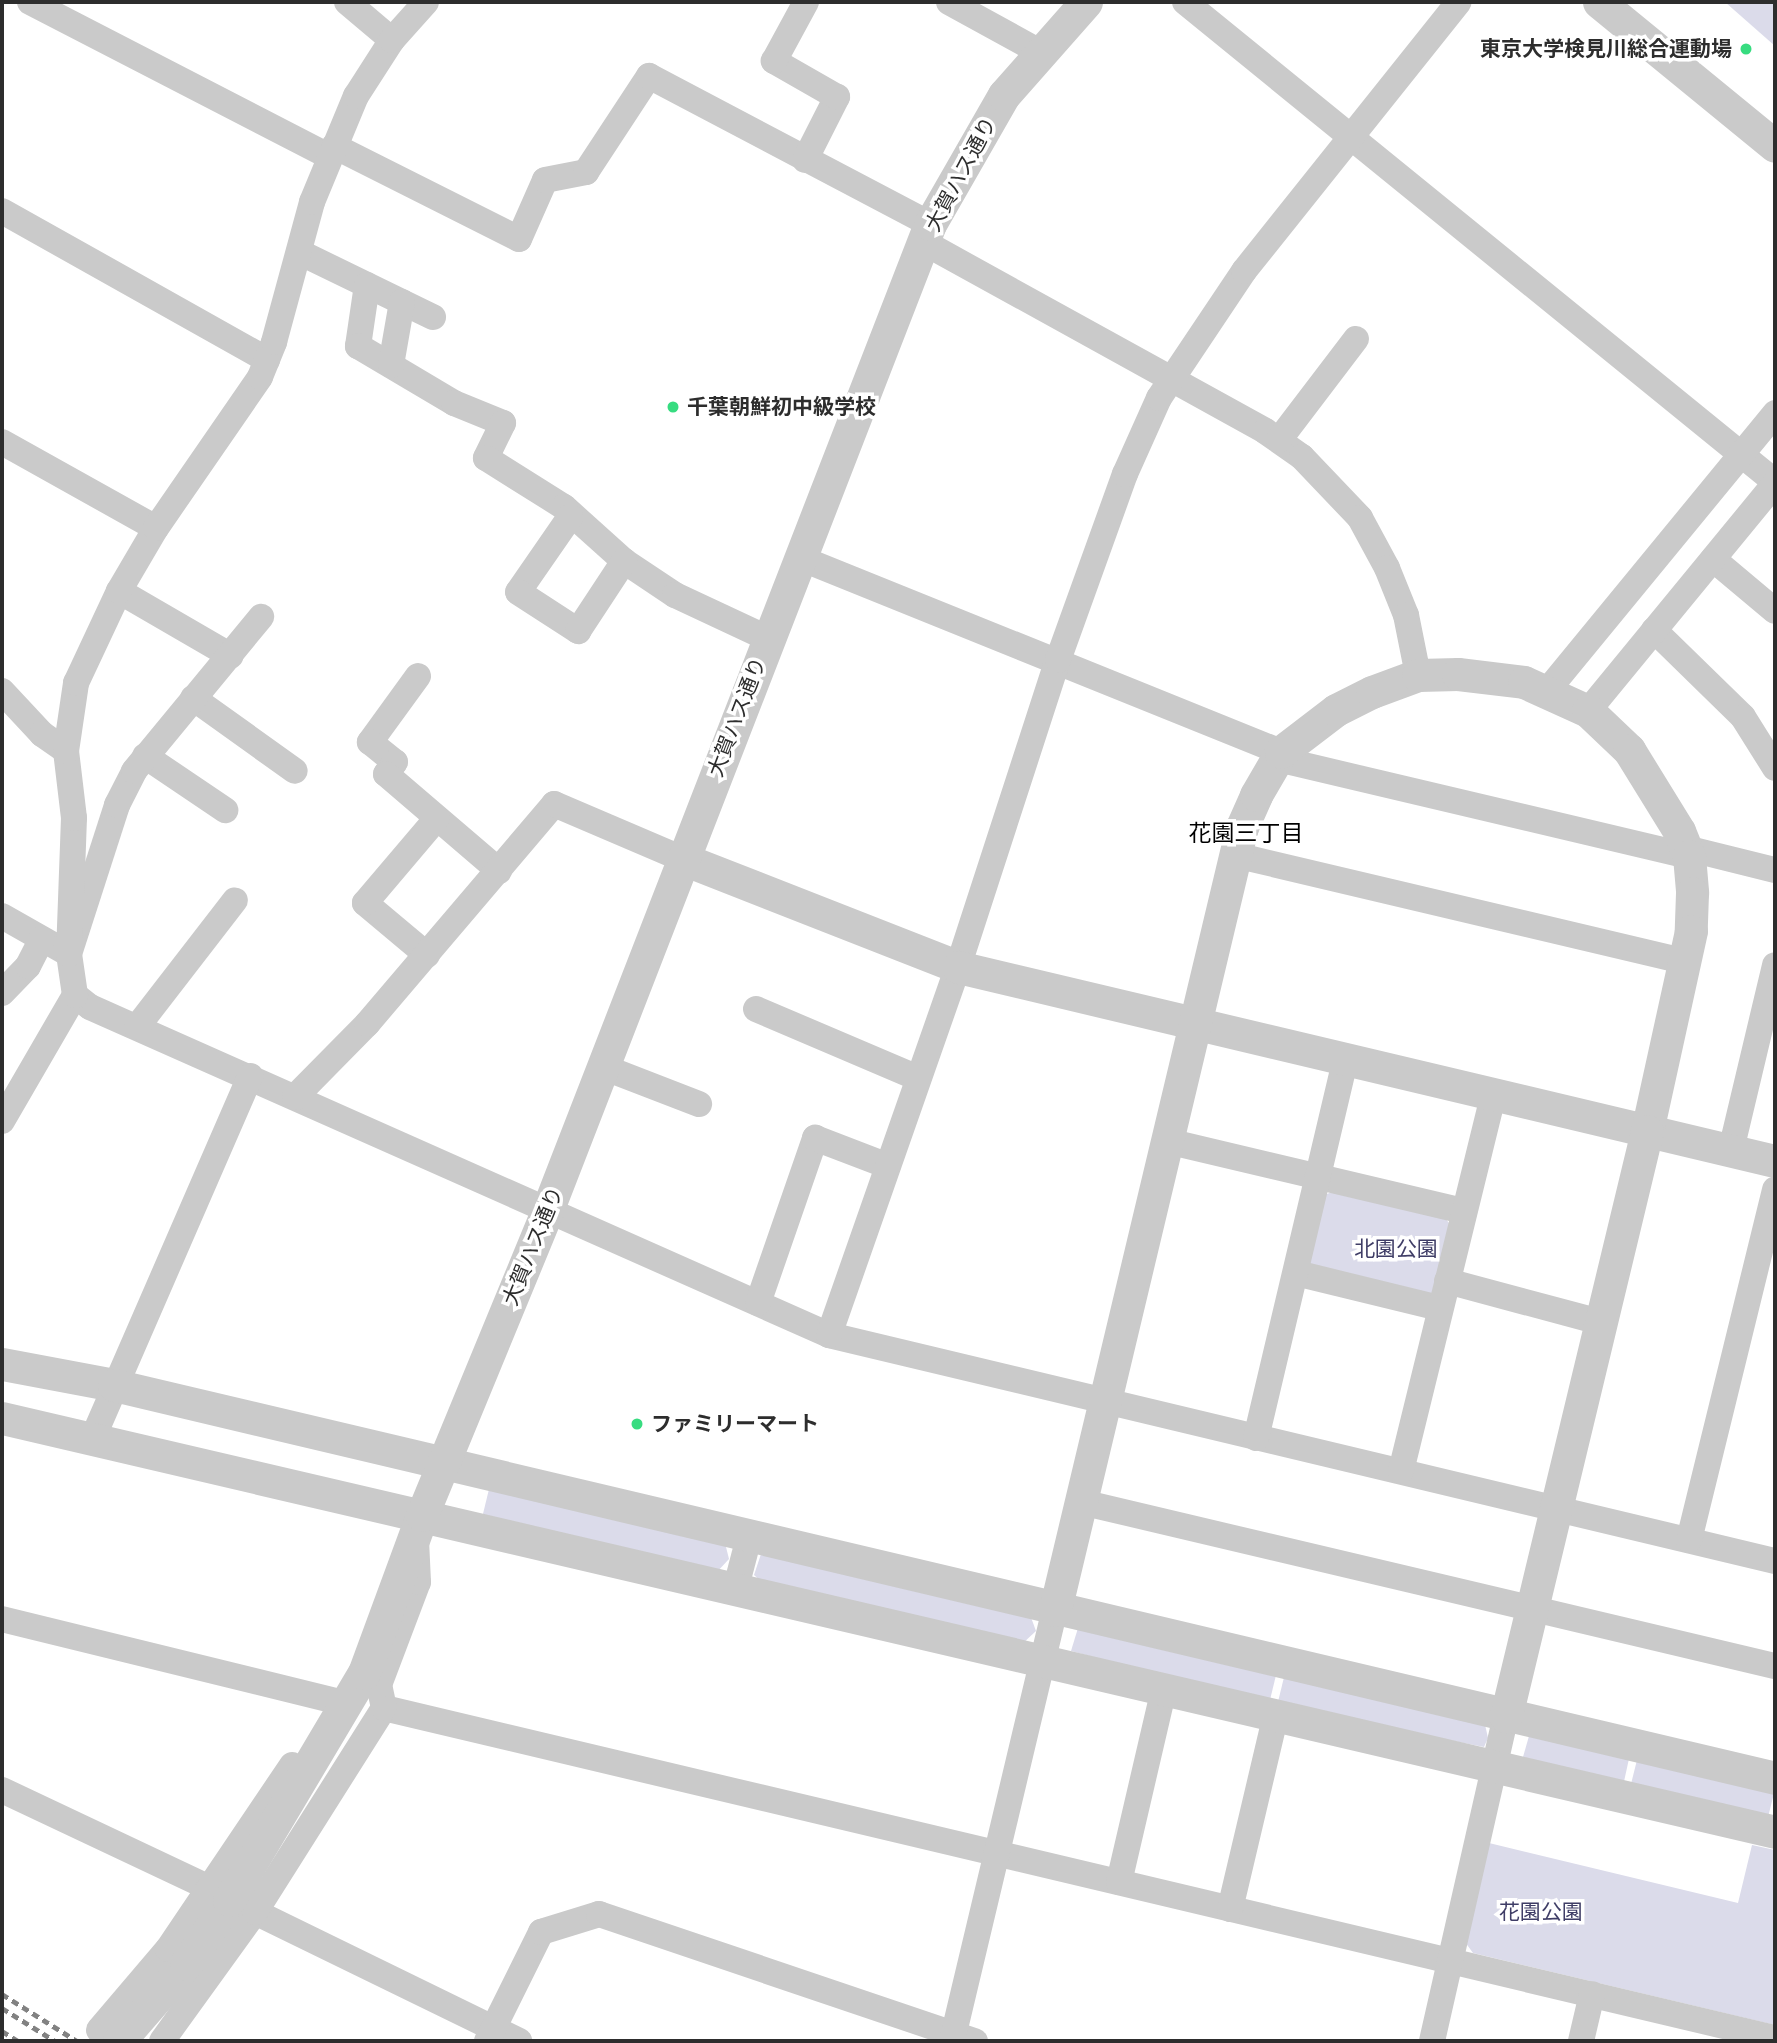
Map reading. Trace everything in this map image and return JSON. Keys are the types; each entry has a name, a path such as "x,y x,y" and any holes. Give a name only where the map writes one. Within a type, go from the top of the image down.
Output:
{"street":[{"path":"30,2 332,152 519,239 545,180 586,172 649,76 805,160 1279,440 1302,457 1360,518 1406,615 1418,675"},
{"path":"347,2 391,40"},
{"path":"2,1121 75,995 69,954 74,818 66,751 76,683 119,591 156,528 267,360 332,152 356,96 391,40 426,2"},
{"path":"805,160 837,97 774,61 806,2"},
{"path":"949,2 1041,52"},
{"name":"大賀ハス通り","path":"111,2038 186,1964 277,1824 364,1673 419,1526 548,1211 767,638 928,233 1004,95 1086,2"},
{"path":"1185,2 1775,482 1588,711"},
{"path":"829,1335 958,967 1058,660 1125,474 1171,377 1244,271 1459,2"},
{"path":"1599,2 1775,146"},
{"path":"2,211 267,360"},
{"path":"299,252 433,317"},
{"path":"368,285 358,346 454,403 503,423 486,458 564,507 570,517 624,561 675,594 767,638"},
{"path":"391,365 402,302"},
{"path":"1279,440 1356,339"},
{"path":"1547,691 1775,413"},
{"path":"2,442 156,528"},
{"path":"570,517 518,592 578,631 624,561"},
{"path":"800,558 1058,660 1280,755 1688,852 1775,870"},
{"path":"1713,559 1775,611"},
{"path":"119,591 231,656"},
{"path":"69,954 117,805 145,756 261,617"},
{"path":"1654,630 1743,717 1759,736 1775,768"},
{"path":"490,2035 541,1932 599,1914 960,2040 998,1854 1242,827 1280,755 1336,710 1418,675 1495,677 1547,691 1588,711 1637,761 1661,794 1688,852 1691,931 1647,1131 1530,1608 1432,2041"},
{"path":"418,676 370,742 395,762 386,774 499,871"},
{"path":"2,691 42,734 66,751"},
{"path":"194,698 295,771"},
{"path":"145,756 225,810"},
{"path":"295,1097 368,1024 554,803 683,859 958,967 1345,1062 1775,1161"},
{"path":"427,955 365,903 437,818"},
{"path":"1235,855 1685,961"},
{"path":"137,1027 235,900"},
{"path":"2,916 69,954"},
{"path":"2,993 28,966 42,939"},
{"path":"1731,1150 1775,965"},
{"path":"75,995 90,1007 829,1335 1555,1510 1775,1560"},
{"path":"756,1009 919,1078"},
{"path":"1256,1438 1345,1062"},
{"path":"603,1067 699,1104"},
{"path":"92,1440 250,1076"},
{"path":"1401,1471 1493,1097"},
{"path":"758,1303 815,1138 888,1166"},
{"path":"1167,1141 1464,1211"},
{"path":"1689,1540 1775,1189"},
{"path":"1296,1273 1440,1308"},
{"path":"1447,1281 1600,1322"},
{"path":"2,1364 114,1385 1055,1610 1775,1778"},
{"path":"2,1418 419,1526 736,1587 1775,1832"},
{"path":"1081,1502 1775,1666"},
{"path":"111,2038 333,1700 367,1632 386,1576 419,1526"},
{"path":"162,2041 255,1912 384,1708 379,1685 418,1582 419,1526"},
{"path":"736,1587 749,1536"},
{"path":"2,1619 333,1700"},
{"path":"1119,1882 1164,1688"},
{"path":"384,1708 1592,1994 1729,2034 1775,2038"},
{"path":"1230,1909 1276,1714"},
{"path":"2,1790 209,1888"},
{"path":"255,1912 490,2035 519,2041"},
{"path":"1581,2041 1592,1994"}],"green space":[{"path":"1725,2 1775,2 1775,46"},
{"name":"北園公園","path":"1332,1192 1446,1219 1451,1226 1437,1292 1429,1300 1313,1271 1308,1260 1322,1196"},
{"path":"490,1485 724,1539 729,1559 716,1573 482,1518"},
{"path":"761,1554 1029,1612 1036,1631 1021,1645 764,1584 754,1575"},
{"path":"1078,1628 1277,1671 1269,1704 1071,1651"},
{"path":"1285,1673 1484,1720 1488,1738 1484,1747 1277,1706"},
{"path":"1529,1736 1630,1754 1623,1786 1523,1757"},
{"path":"1638,1756 1775,1790 1767,1823 1630,1789"},
{"name":"花園公園","path":"1489,1843 1738,1903 1752,1845 1775,1850 1775,2025 1473,1953 1465,1942"}],"railway":[{"path":"2,1994 77,2041"},
{"path":"2,2008 55,2041"},
{"path":"2,2031 18,2041"}],"place":[{"name":"東京大学検見川総合運動場","path":"1746,49"},
{"name":"千葉朝鮮初中級学校","path":"673,407"},
{"name":"ファミリーマート","path":"637,1424"}],"district":[{"name":"花園三丁目","path":"1246,833"}]}
